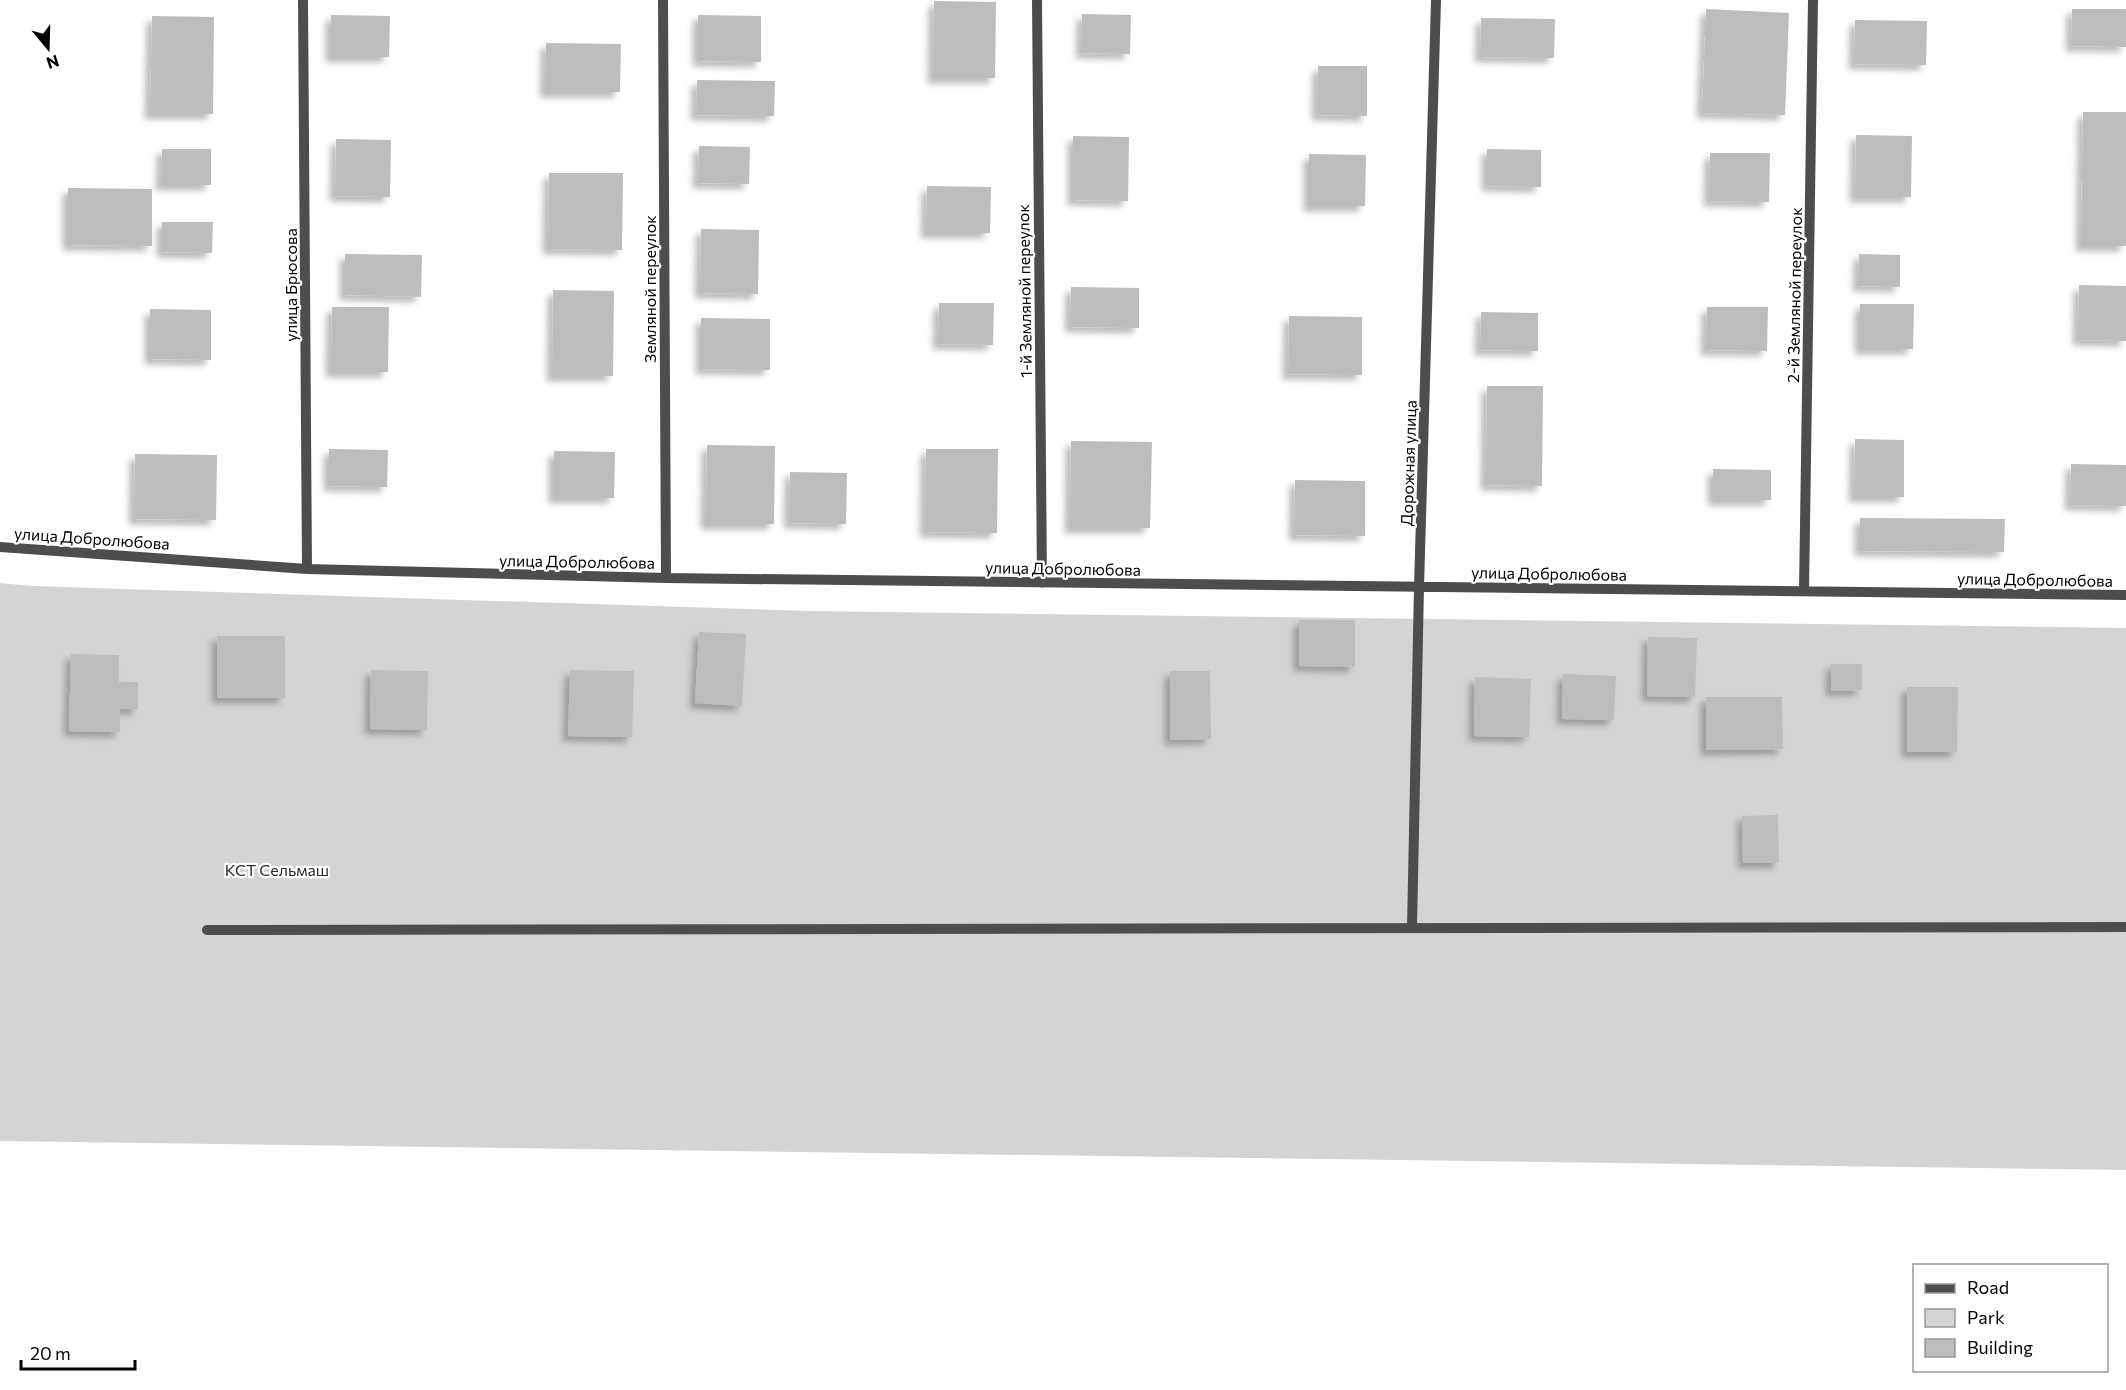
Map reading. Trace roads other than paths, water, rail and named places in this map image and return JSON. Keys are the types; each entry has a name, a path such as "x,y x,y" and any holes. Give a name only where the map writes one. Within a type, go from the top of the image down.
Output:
{"street":[{"name":"улица Брюсова","path":"303,0 307,569"},
{"name":"Земляной переулок","path":"663,0 666,578"},
{"name":"1-й Земляной переулок","path":"1037,0 1042,583"},
{"name":"Дорожная улица","path":"1413,928 1419,587 1436,0"},
{"name":"2-й Земляной переулок","path":"1804,591 1813,0"},
{"name":"улица Добролюбова","path":"0,547 307,569 666,578 2126,595"},
{"path":"207,930 2126,927"}],"park label":[{"name":"КСТ Сельмаш","path":"277,869"}]}
